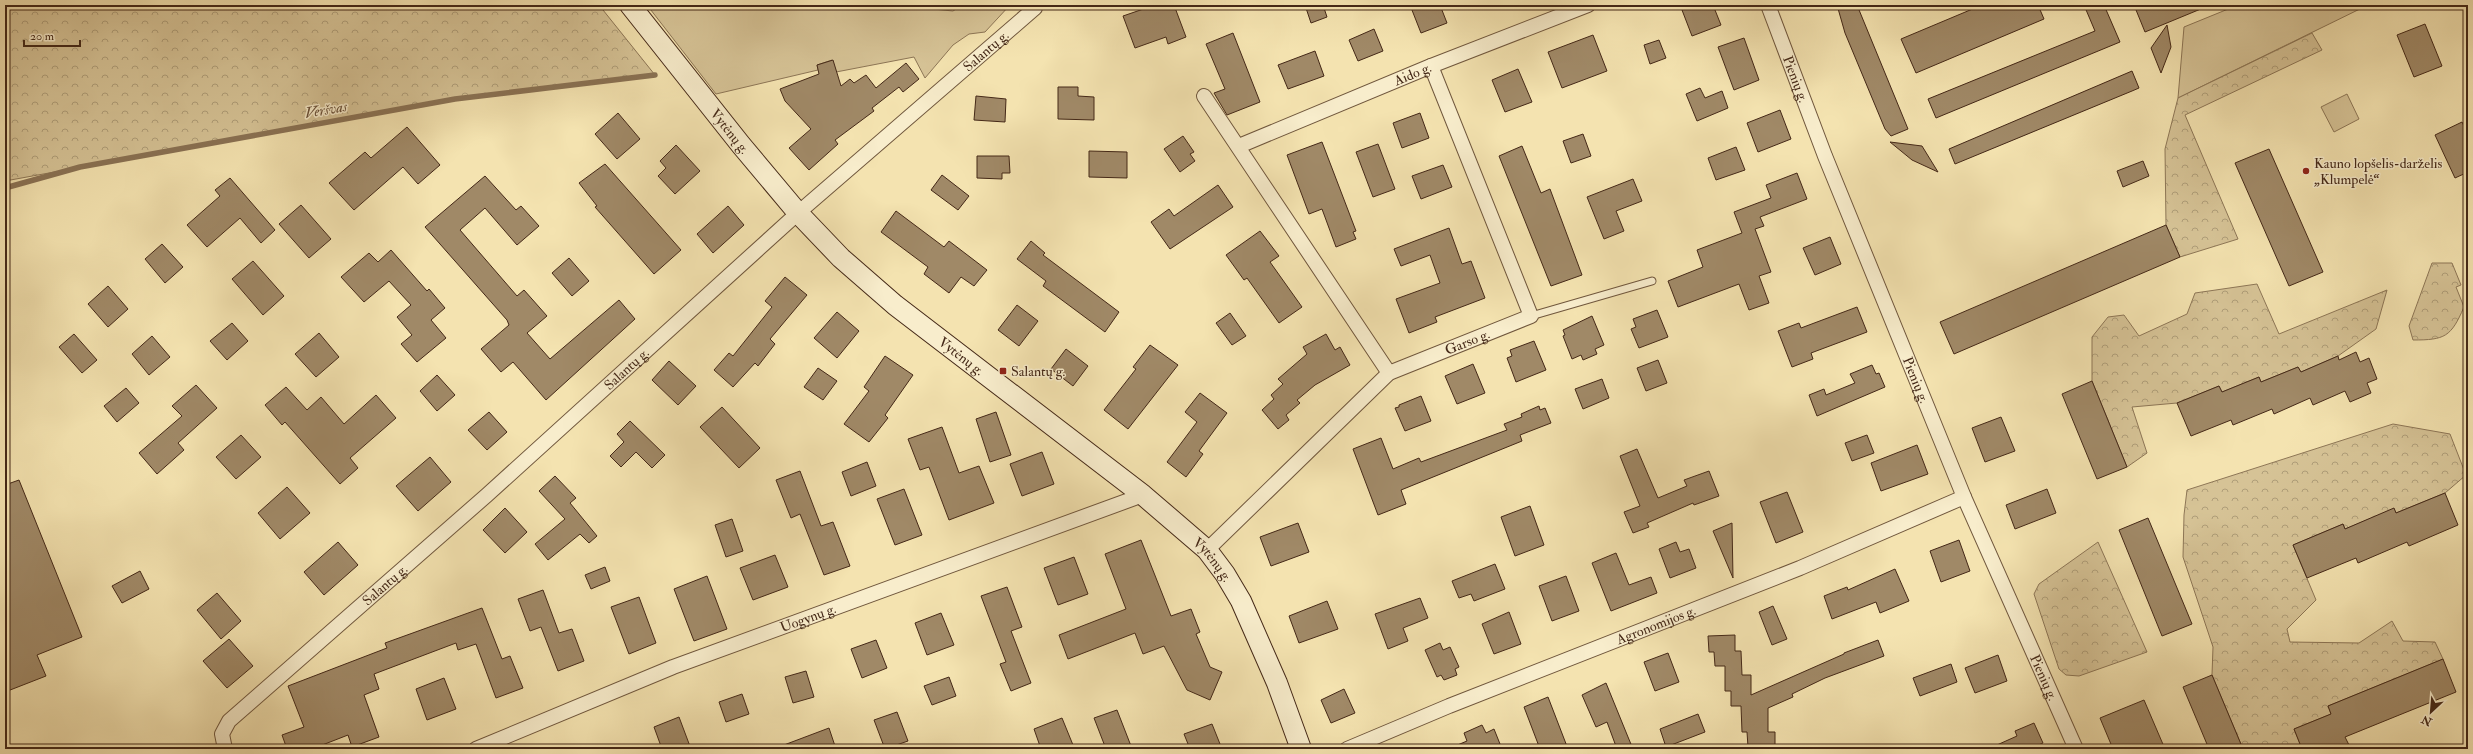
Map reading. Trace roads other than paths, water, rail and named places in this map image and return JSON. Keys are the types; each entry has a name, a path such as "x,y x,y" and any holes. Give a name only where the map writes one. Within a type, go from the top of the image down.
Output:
{"main road":[{"name":"Vytėnų g.","path":"630,5 798,213 840,258 895,305 1143,495 1207,550 1225,574 1241,601 1277,682 1301,749"}],"street":[{"name":"Aido g.","path":"1239,146 1431,66 1588,5"},
{"name":"Pienių g.","path":"1768,5 1825,156 1964,497 2076,749"},
{"name":"Salantų g.","path":"225,749 222,734 229,721 487,495 798,213 1035,8"},
{"path":"1431,66 1530,316"},
{"path":"1204,96 1239,146 1389,373"},
{"name":"Garso g.","path":"1207,550 1389,373 1530,316"},
{"name":"Uogynų g.","path":"476,749 673,667 1143,495"},
{"name":"Agronomijos g.","path":"1347,749 1449,706 1800,568 1964,497"}],"lane":[{"path":"1530,316 1652,281"}],"waterway":[{"name":"Veršvas","path":"5,188 80,167 455,99 655,75"}],"place":[{"name":"Kauno lopšelis-darželis „Klumpelė“","path":"2306,171"},
{"name":"Salantų g.","path":"1003,371"}]}
